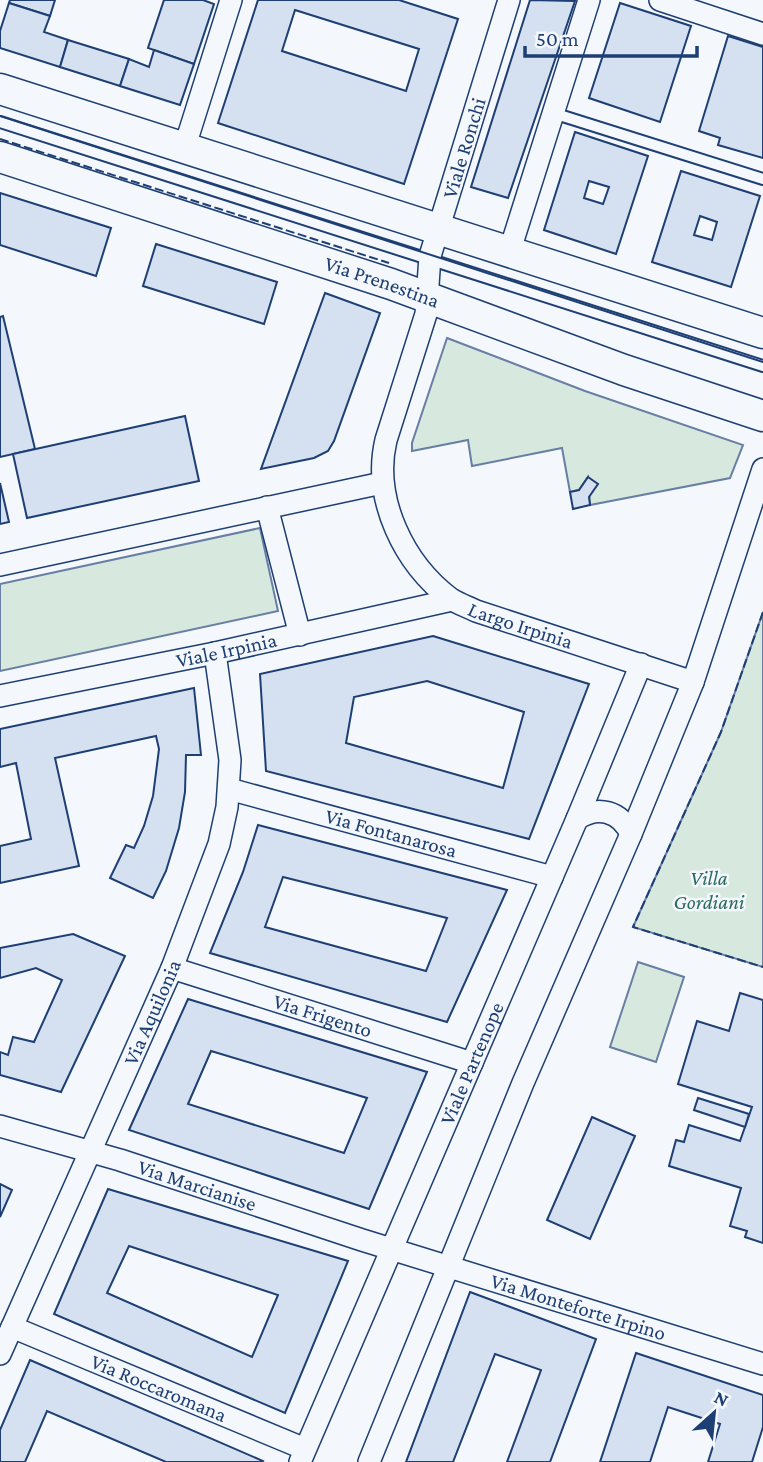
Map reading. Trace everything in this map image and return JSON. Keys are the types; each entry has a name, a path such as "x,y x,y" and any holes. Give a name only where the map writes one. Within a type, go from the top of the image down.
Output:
{"main road":[{"path":"0,89 763,333"},
{"name":"Via Prenestina","path":"0,157 428,297 624,370 763,415"}],"street":[{"path":"184,149 231,0"},
{"path":"509,253 589,0"},
{"path":"660,0 763,33"},
{"name":"Viale Ronchi","path":"428,297 430,259 501,2"},
{"name":"Largo Irpinia","path":"428,297 426,314 382,460 382,483 395,527 409,554 423,572 453,600 476,611 693,682"},
{"path":"369,1462 523,1083 631,834 693,682 763,469"},
{"path":"0,565 382,483"},
{"path":"267,507 300,635"},
{"name":"Viale Irpinia","path":"0,696 300,635 453,600"},
{"name":"Via Aquilonia","path":"0,1354 172,968 219,844 229,789 230,760 215,653"},
{"name":"Viale Partenope","path":"303,1456 641,664"},
{"name":"Via Fontanarosa","path":"229,789 552,877"},
{"path":"577,819 597,811 610,812 625,822 631,834"},
{"name":"Via Frigento","path":"172,968 472,1063"},
{"name":"Via Marcianise","path":"0,1126 392,1249"},
{"name":"Via Monteforte Irpino","path":"392,1249 763,1364"},
{"name":"Via Roccaromana","path":"12,1327 303,1456"}],"lane":[{"path":"553,113 763,179"},
{"path":"0,122 763,366"}],"green space":[{"path":"447,338 585,391 743,445 730,478 590,505 588,477 579,490 570,492 562,448 472,466 468,440 412,451 412,443"},
{"path":"260,528 278,611 0,671 0,584"},
{"name":"Villa Gordiani","path":"763,612 763,967 633,927 721,732"},
{"path":"638,962 684,977 656,1062 610,1047"}],"building":[{"path":"10,0 55,0 50,16 9,3"},
{"path":"164,0 203,0 214,4 194,64 148,48"},
{"path":"258,0 399,0 458,19 404,184 218,123","holes":["295,10 419,49 406,91 282,51"]},
{"path":"530,0 575,1 508,198 471,187"},
{"path":"9,3 50,16 44,32 68,40 60,67 0,48 0,31"},
{"path":"620,3 691,26 660,122 589,98"},
{"path":"728,36 763,47 763,158 718,145 720,138 699,131"},
{"path":"68,40 129,59 120,86 60,67"},
{"path":"154,50 194,64 180,105 120,86 129,59 149,67"},
{"path":"575,132 648,156 616,254 544,230","holes":["589,181 609,187 603,204 584,198"]},
{"path":"681,171 760,196 731,287 652,262","holes":["700,216 717,222 712,240 694,235"]},
{"path":"0,193 111,228 96,276 0,245"},
{"path":"156,244 277,282 264,324 143,286"},
{"path":"325,293 380,313 334,441 328,451 314,458 261,469"},
{"path":"3,316 35,449 0,457 0,317"},
{"path":"185,416 199,481 27,518 13,454"},
{"path":"588,477 598,484 589,497 590,505 573,509 570,492 579,490"},
{"path":"0,483 9,522 0,524"},
{"path":"433,636 589,684 529,839 266,771 260,674","holes":["427,681 524,712 503,788 346,743 354,697"]},
{"path":"194,688 201,755 186,755 185,792 179,828 166,871 153,898 110,878 126,845 134,848 144,826 153,796 159,749 156,736 55,758 79,866 0,883 0,846 31,839 16,763 0,767 0,729"},
{"path":"258,825 507,890 447,1022 210,953 243,872","holes":["283,877 447,918 426,971 265,927"]},
{"path":"73,934 125,956 61,1092 0,1075 0,1052 8,1055 13,1037 34,1042 62,980 36,968 0,978 0,948"},
{"path":"740,993 763,1000 763,1243 745,1237 747,1231 730,1226 741,1188 669,1166 676,1140 684,1142 689,1125 740,1141 752,1107 678,1084 697,1021 729,1031"},
{"path":"188,999 427,1072 369,1209 129,1130","holes":["211,1051 367,1098 344,1153 188,1104"]},
{"path":"698,1098 749,1114 745,1127 694,1110"},
{"path":"592,1117 635,1136 590,1239 547,1220"},
{"path":"0,1184 12,1190 0,1217"},
{"path":"108,1189 348,1261 285,1413 54,1314","holes":["129,1246 278,1295 252,1357 107,1293"]},
{"path":"470,1292 596,1339 550,1462 507,1462 541,1370 495,1354 453,1462 406,1462"},
{"path":"636,1353 763,1395 763,1427 752,1462 708,1462 720,1424 668,1407 650,1462 600,1462"},
{"path":"30,1360 263,1461 166,1462 47,1411 25,1462 0,1462 0,1430"}],"tram line":[{"path":"0,116 763,362"}],"fence":[{"path":"0,139 389,263"},
{"path":"763,612 721,732 633,927 763,967"}]}
